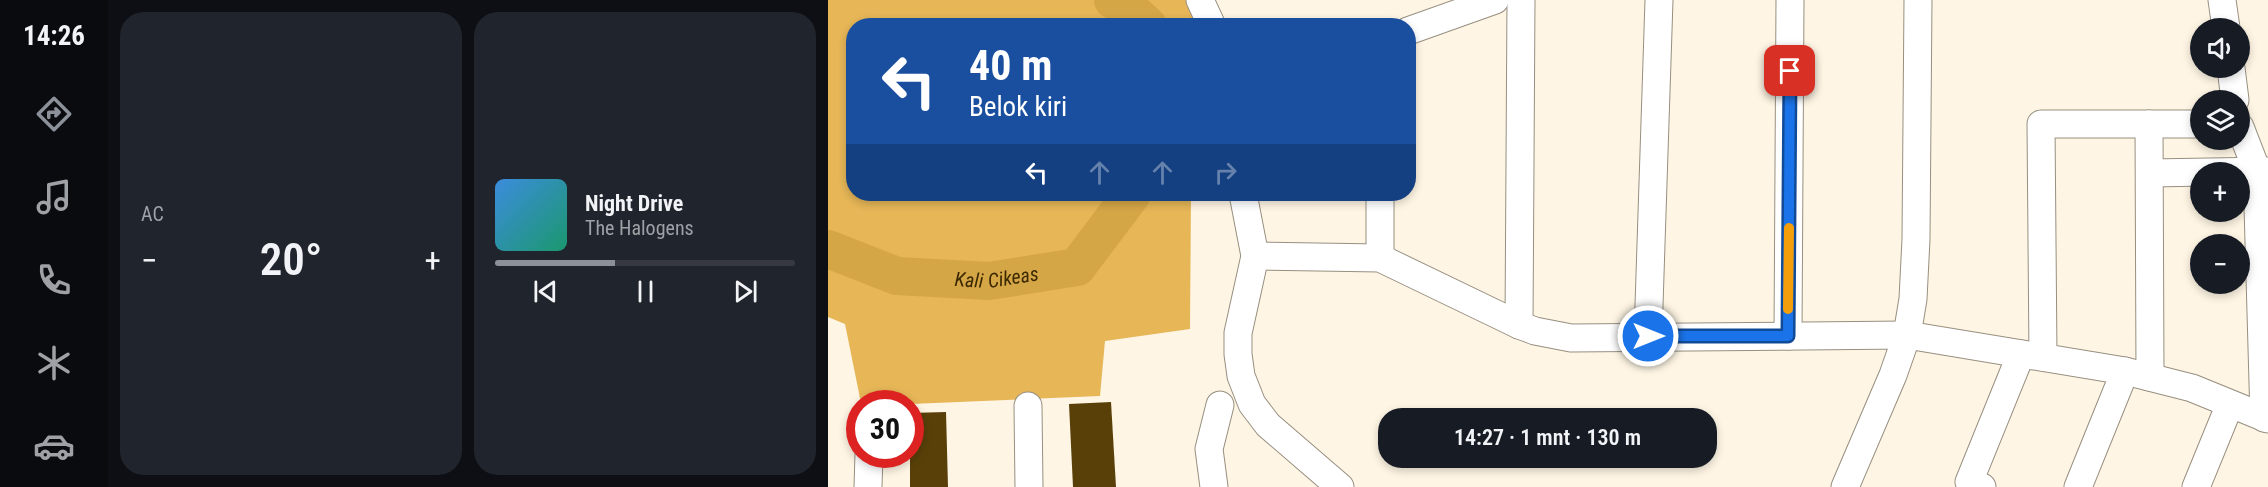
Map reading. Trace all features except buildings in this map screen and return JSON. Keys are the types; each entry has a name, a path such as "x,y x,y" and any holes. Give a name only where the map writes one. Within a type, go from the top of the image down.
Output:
{"street":[{"path":"1200,0 1208,18"},
{"path":"1416,28 1495,0"},
{"path":"1520,325 1521,0"},
{"path":"1648,336 1659,0"},
{"path":"1788,336 1790,0"},
{"path":"1845,487 1893,375 1907,334 1913,299 1917,239 1918,0"},
{"path":"2222,0 2225,18"},
{"path":"1982,487 1969,482 2032,356 2040,124 2190,124"},
{"path":"2149,124 2150,377"},
{"path":"1255,256 1380,258 1520,325 1535,331 1570,338 1907,334 2150,377 2192,388 2266,419 2263,171 2250,146"},
{"path":"2150,173 2263,171"},
{"path":"1244,201 1255,256 1238,333 1238,354 1245,386 1252,404 1268,425 1340,487"},
{"path":"1380,201 1380,258"},
{"path":"2078,487 2124,371"},
{"path":"2196,487 2230,404"},
{"path":"1214,487 1209,449 1220,405"},
{"path":"1028,406 1029,487"},
{"path":"868,487 869,468"}],"shaded area":[{"path":"828,0 1193,0 1193,18 846,18 846,201 1191,201 1190,329 1105,341 1100,396 924,403 924,390 858,390 845,324 828,317"}],"waterway":[{"name":"Kali Cikeas","path":"1113,0 1121,1 1139,18"},
{"name":"Kali Cikeas","path":"828,249 897,276 989,281 1077,267 1127,201"}],"slow traffic":[{"path":"1788,309 1789,228"}],"route":[{"path":"1648,336 1788,336 1790,71"}]}
